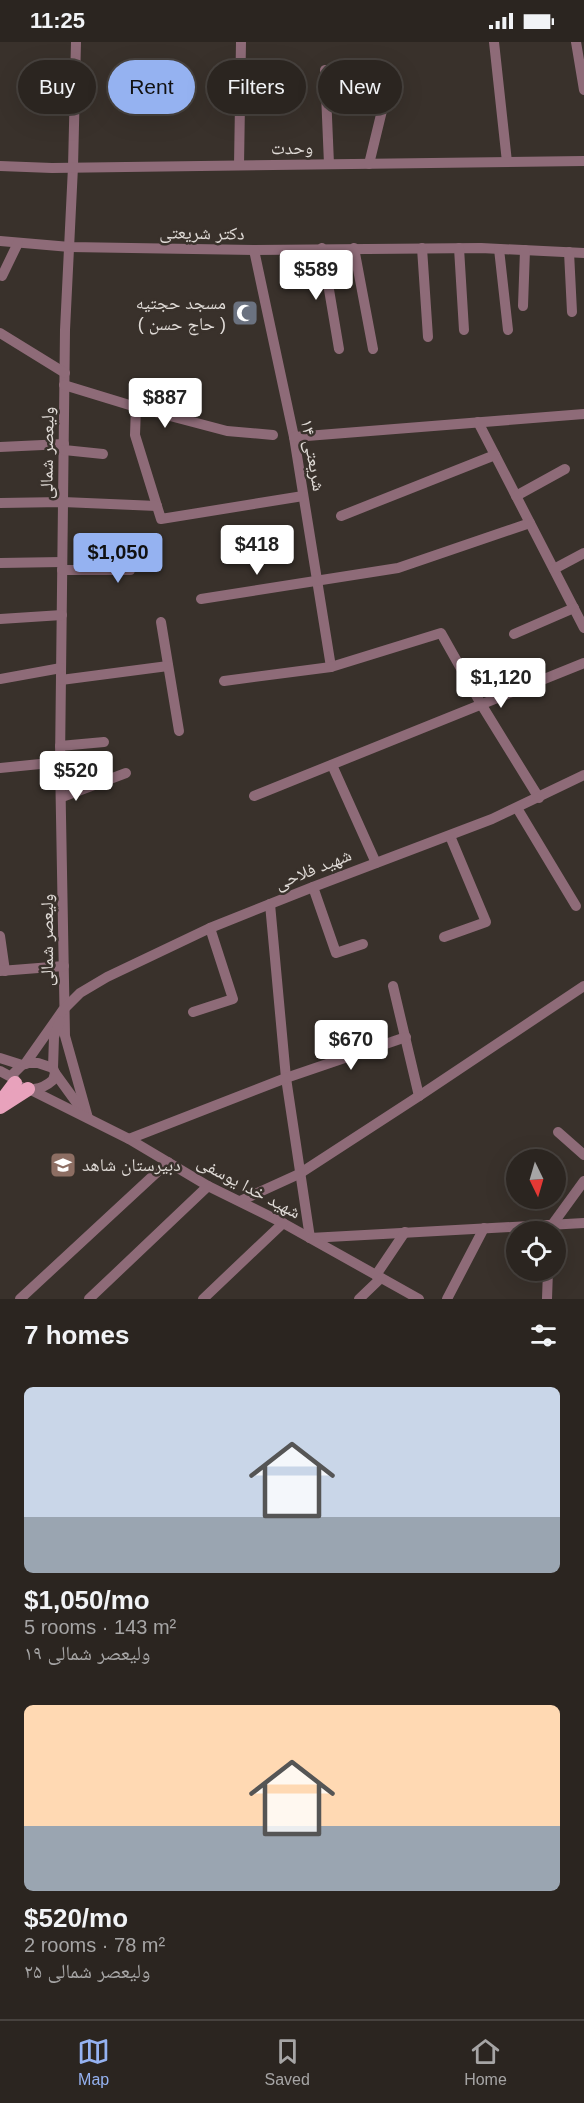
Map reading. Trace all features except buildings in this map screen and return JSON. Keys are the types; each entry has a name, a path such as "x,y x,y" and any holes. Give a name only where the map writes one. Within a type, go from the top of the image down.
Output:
{"main road":[{"path":"0,1105 14,1081"},
{"path":"0,1105 30,1089"}],"street":[{"name":"ولیعصر شمالی","path":"63,1010 60,746 64,373 76,42"},
{"path":"239,165 241,42"},
{"path":"494,42 507,162"},
{"path":"576,42 584,90"},
{"path":"327,114 329,164"},
{"path":"369,164 381,114"},
{"name":"وحدت","path":"0,166 584,161"},
{"name":"دکتر شریعتی","path":"0,241 70,247 254,250 459,248 584,253"},
{"path":"2,276 18,243"},
{"path":"354,248 373,349"},
{"path":"423,248 428,337"},
{"path":"459,248 464,330"},
{"path":"322,249 339,350"},
{"path":"499,249 508,330"},
{"name":"شریعتی ۱۴","path":"254,250 294,437 331,667"},
{"path":"524,306 525,250"},
{"path":"569,252 572,312"},
{"path":"0,333 64,373"},
{"path":"64,385 227,431 273,435"},
{"path":"136,407 135,435 161,519 303,496"},
{"path":"294,437 584,414"},
{"path":"478,422 584,628"},
{"path":"0,447 64,447 103,453"},
{"path":"341,516 495,455"},
{"path":"516,496 565,469"},
{"path":"0,503 63,502 157,506"},
{"path":"201,599 398,568 530,523"},
{"path":"0,563 130,570 132,548"},
{"path":"554,569 584,553"},
{"path":"514,634 574,608"},
{"path":"0,619 62,615"},
{"path":"161,622 179,731"},
{"path":"224,681 331,667 441,633 481,704 539,798"},
{"path":"254,796 584,663"},
{"path":"0,679 168,666"},
{"path":"60,746 104,742"},
{"path":"0,768 60,762"},
{"path":"332,765 376,862"},
{"path":"62,796 126,773"},
{"name":"شهید فلاحی","path":"23,1065 63,1010 80,993 107,977 210,928 376,862 450,836 539,798 584,775"},
{"path":"517,808 576,906"},
{"path":"444,937 486,922 450,836"},
{"path":"313,887 336,953 363,944"},
{"path":"270,904 286,1078 310,1238 506,1228"},
{"path":"193,1012 233,999 210,928"},
{"path":"0,936 3,971 64,966"},
{"path":"393,986 419,1096"},
{"path":"240,1201 299,1174 584,986"},
{"path":"0,1071 19,1087 42,1088 50,1083 53,1070 54,1037 63,1010"},
{"path":"63,1010 65,1036 88,1118"},
{"path":"129,1139 286,1078 406,1037"},
{"path":"0,1058 23,1065 38,1063 53,1070 88,1118"},
{"path":"14,1081 13,1074 23,1065"},
{"name":"شهید خدا یوسفی","path":"30,1089 129,1139 208,1186 283,1223 419,1299"},
{"path":"558,1132 584,1155"},
{"path":"21,1299 168,1162"},
{"path":"556,1221 584,1181"},
{"path":"89,1299 208,1186"},
{"path":"203,1299 283,1223"},
{"path":"566,1226 584,1223"},
{"path":"447,1299 484,1228"},
{"path":"359,1299 379,1276 405,1233"},
{"path":"547,1299 548,1281"}],"place":[{"name":"مسجد حجتیه ( حاج حسن )","path":"245,313"},
{"name":"دبیرستان شاهد","path":"63,1165"}]}
